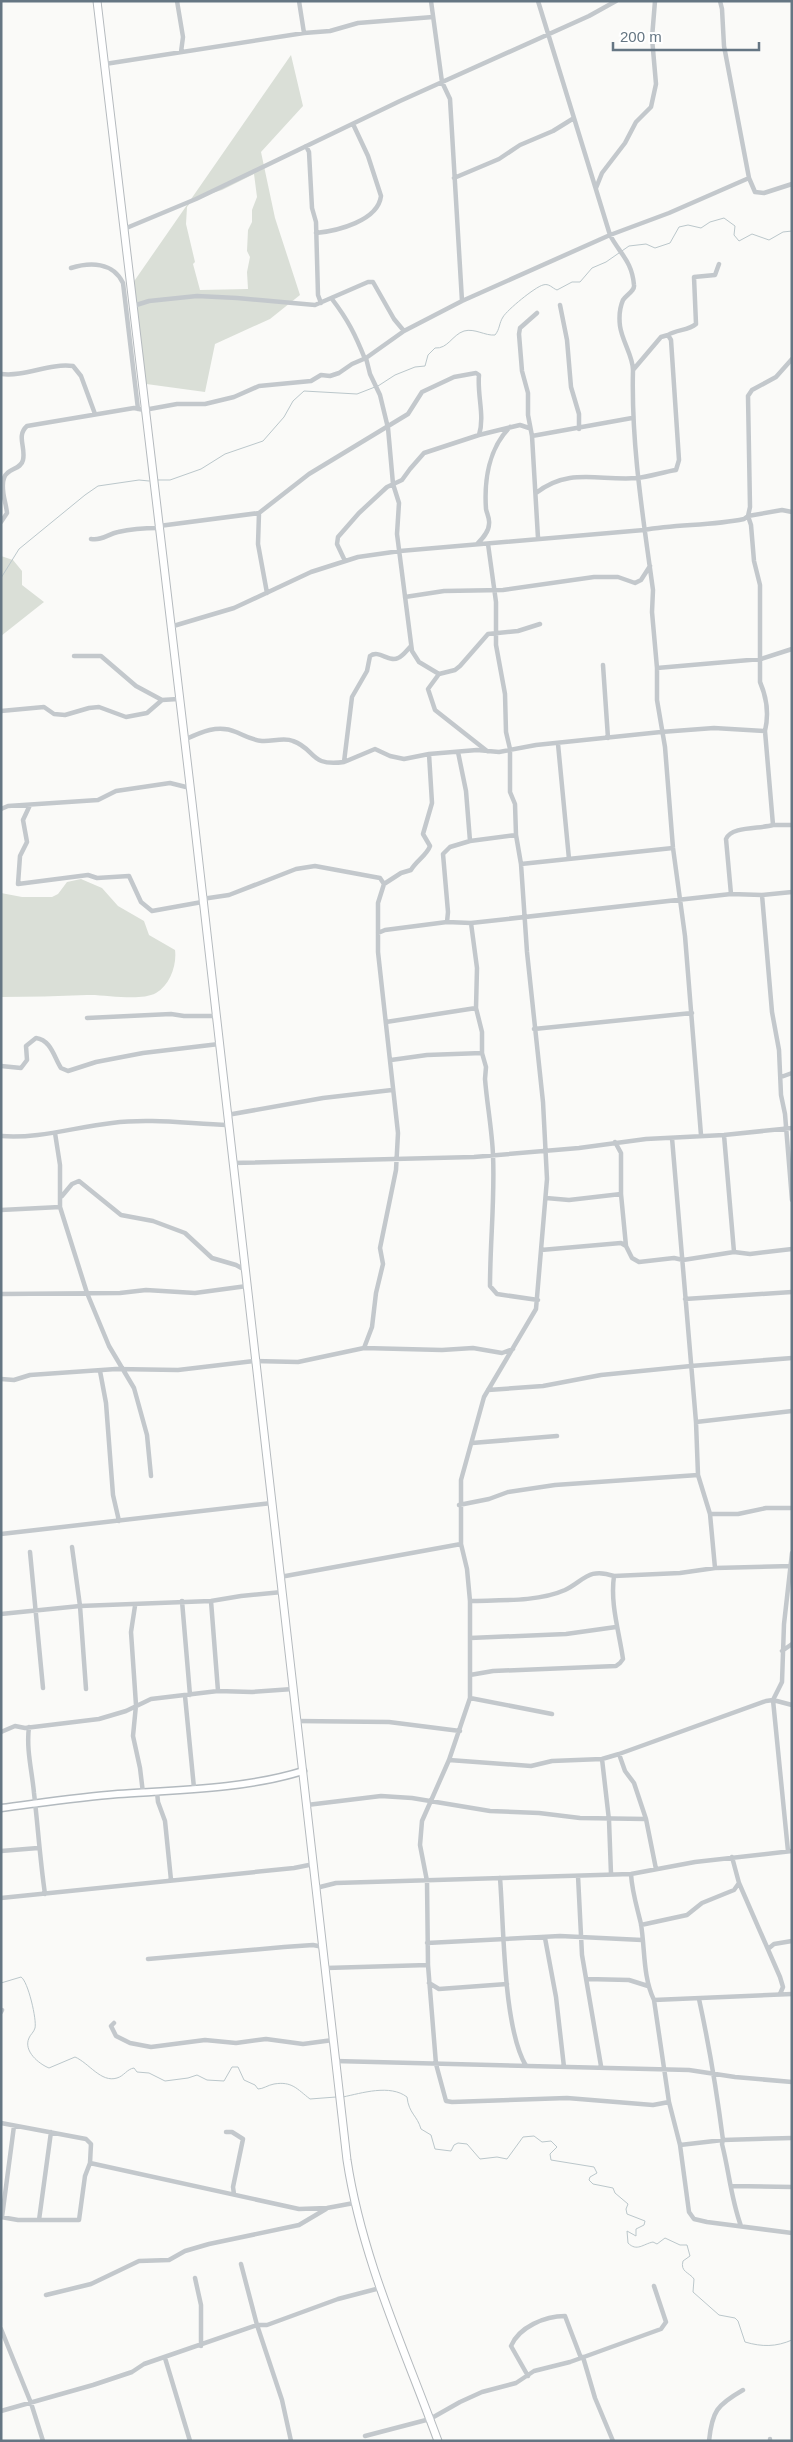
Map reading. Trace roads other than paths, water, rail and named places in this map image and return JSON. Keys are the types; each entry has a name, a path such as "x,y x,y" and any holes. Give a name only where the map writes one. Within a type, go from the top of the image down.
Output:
{"main road":[{"path":"97,1 133,306 141,409 158,527 190,788 335,2060 354,2203 364,2244 438,2441"}],"street":[{"path":"177,1 183,37 181,52"},
{"path":"299,1 304,33"},
{"path":"430,1 442,82 450,99 462,300"},
{"path":"538,1 610,235 615,245 628,260 634,285 633,289 624,298 621,307 620,325 633,370 632,418 634,448 650,566 657,668 657,700 665,747 673,848 692,1013 701,1135"},
{"path":"124,229 196,199 442,82 589,16 616,1"},
{"path":"596,189 602,173 625,143 636,122 651,106 656,84 652,38 655,1"},
{"path":"720,1 724,46 749,178 755,192 764,193 792,184"},
{"path":"105,64 304,33 330,31 358,23 433,17"},
{"path":"454,178 499,159 520,145 553,131 574,118"},
{"path":"316,233 330,232 364,218 375,210 380,202 381,196 368,156 353,124"},
{"path":"306,146 309,152 312,208 316,222 318,294 321,303"},
{"path":"1,522 8,513 3,494 4,477 11,469 21,465 23,460 21,437 25,427 31,424 177,404 205,404 234,397 259,386 311,381 321,375 330,376 339,373 352,364 366,358 404,331 462,300 610,235 669,213 749,178"},
{"path":"71,268 83,264 99,264 120,276 123,283 141,409"},
{"path":"633,370 661,337 696,324 694,277 715,275 720,264"},
{"path":"133,306 149,300 197,296 315,305 368,282 373,282 394,319 404,331"},
{"path":"332,299 352,326 358,346 366,358 370,374 380,395 388,428 393,484 398,503 397,534 411,646 414,657 439,674"},
{"path":"560,306 567,340 571,386 579,414 579,429"},
{"path":"537,313 520,328 519,334 522,371 528,393 538,538"},
{"path":"536,494 557,480 575,476 639,478 676,470 679,466 671,347 668,335"},
{"path":"772,825 764,731 769,716 765,693 760,682 760,585 754,561 751,525 748,516 750,507 748,396 752,390 776,377 791,359"},
{"path":"1,374 35,372 54,366 73,366 81,376 95,414"},
{"path":"91,539 106,537 115,532 259,513 309,474 388,428 414,408 422,392 454,377 476,373 479,375 481,428 479,435"},
{"path":"532,436 632,418"},
{"path":"344,561 337,544 338,537 359,513 393,484 406,477 410,469 424,453 510,427 520,425 529,428"},
{"path":"477,544 484,538 489,524 486,497 490,463 502,436 510,427"},
{"path":"170,626 234,608 310,572 344,561 400,550 644,530 686,524 722,523 782,510 792,512"},
{"path":"259,513 258,544 267,593"},
{"path":"488,544 497,632 496,645 505,694 506,732 510,750 510,792 515,804 516,835 522,864 534,1029 547,1151 546,1198 536,1309 488,1390 478,1411 472,1443 461,1480 459,1505 460,1544 467,1569 470,1601 470,1698 449,1760 422,1821 420,1845 427,1881 428,1965 436,2064 446,2101 452,2102 567,2098 653,2105 669,2102"},
{"path":"405,597 444,591 503,590 594,577 618,577 635,584 650,566"},
{"path":"487,751 433,707 428,689 439,674 455,670 460,666 488,634 518,631 540,624"},
{"path":"344,762 352,697 367,671 370,656 376,653 394,659 398,658 411,646"},
{"path":"657,668 761,659 792,649"},
{"path":"74,656 101,656 136,686 162,700 178,699"},
{"path":"603,665 608,738"},
{"path":"1,711 44,707 54,714 65,715 99,707 126,717 147,713 162,700"},
{"path":"183,740 214,729 227,728 253,739 290,740 300,744 313,757 330,764 344,762 374,749 390,756 404,759 429,754 510,750 661,732 714,728 764,731"},
{"path":"558,744 569,858"},
{"path":"458,752 466,791 470,841"},
{"path":"364,1348 372,1327 376,1293 383,1264 380,1248 396,1170 398,1133 392,1090 391,1060 378,933 378,903 384,884 401,873 411,870 420,856 426,854 429,850 430,846 424,834 432,804 429,754"},
{"path":"1,809 98,800 116,791 170,783 190,788"},
{"path":"30,805 23,820 27,842 20,856 18,884 88,875 97,878 128,876 141,902 152,911 228,895 296,869 315,866 380,878 384,884"},
{"path":"731,894 726,839 728,834 735,830 761,829 772,825 792,825"},
{"path":"447,922 448,912 443,854 450,847 470,841 516,835"},
{"path":"522,864 673,848"},
{"path":"378,933 385,930 447,922 471,924 679,899 731,894 762,896 792,892"},
{"path":"762,896 792,1200"},
{"path":"471,924 477,968 476,1008 482,1032 482,1053 486,1067 484,1079 493,1155 494,1214 490,1252 490,1286 497,1294 538,1300"},
{"path":"386,1022 476,1008"},
{"path":"534,1029 692,1013"},
{"path":"87,1018 171,1014 216,1016"},
{"path":"1,1066 21,1068 27,1060 26,1046 36,1038 42,1039 48,1045 61,1068 68,1071 143,1053 219,1044"},
{"path":"391,1060 427,1055 482,1053"},
{"path":"781,1077 792,1073"},
{"path":"227,1115 323,1098 351,1097 392,1090"},
{"path":"1,1136 56,1133 112,1123 137,1121 228,1125"},
{"path":"232,1163 493,1155 547,1151 615,1142 724,1135 792,1128"},
{"path":"56,1133 62,1196 60,1207 87,1293 109,1346 134,1388 147,1435 151,1476"},
{"path":"724,1135 734,1252"},
{"path":"672,1138 696,1422 698,1476 710,1514 715,1568"},
{"path":"615,1142 621,1153 621,1194 626,1246 632,1258 639,1262 674,1258 683,1260 734,1252 750,1254 792,1249"},
{"path":"62,1196 66,1190 79,1181 121,1214 152,1221 185,1234 212,1258 236,1265 245,1270"},
{"path":"546,1198 570,1200 621,1194"},
{"path":"1,1210 60,1207"},
{"path":"541,1250 616,1243 626,1246"},
{"path":"1,1294 120,1293 146,1290 195,1293 247,1286"},
{"path":"685,1299 792,1292"},
{"path":"1,1380 14,1380 30,1375 124,1369 178,1370 254,1361 298,1362 364,1348 442,1350 473,1348 502,1353 513,1349"},
{"path":"488,1390 543,1386 601,1375 792,1358"},
{"path":"100,1372 106,1403 113,1495 119,1520"},
{"path":"696,1422 792,1411"},
{"path":"472,1443 557,1436"},
{"path":"459,1505 489,1499 508,1492 554,1485 698,1476"},
{"path":"1,1534 272,1503"},
{"path":"710,1514 738,1514 766,1508 792,1508"},
{"path":"280,1577 460,1544"},
{"path":"72,1548 80,1606 86,1689"},
{"path":"30,1552 43,1688"},
{"path":"316,1888 336,1883 631,1874 656,1868 732,1857 790,1851 773,1700 782,1682 782,1651 792,1553"},
{"path":"470,1601 524,1599 551,1595 568,1589 578,1579 593,1574 605,1573 614,1576 680,1573 715,1568 792,1566"},
{"path":"470,1675 493,1671 616,1666 620,1664 623,1659 616,1627 614,1576"},
{"path":"1,1614 80,1606 135,1606 182,1601 211,1601 282,1592"},
{"path":"182,1601 194,1788"},
{"path":"211,1601 218,1691"},
{"path":"135,1606 131,1632 136,1705 133,1736 143,1793"},
{"path":"470,1638 566,1634 616,1627"},
{"path":"782,1651 792,1644"},
{"path":"1,1732 14,1726 29,1727 98,1719 126,1711 151,1699 218,1691 252,1692 292,1688"},
{"path":"470,1698 552,1714"},
{"path":"449,1760 531,1766 552,1761 602,1759 766,1700 792,1705"},
{"path":"297,1721 389,1722 460,1731"},
{"path":"29,1727 28,1740 38,1848 46,1894"},
{"path":"619,1754 625,1771 634,1783 646,1819 656,1868"},
{"path":"602,1759 609,1820 611,1874"},
{"path":"1,1808 87,1796 157,1792 276,1780 303,1771"},
{"path":"157,1792 158,1802 165,1821 171,1880"},
{"path":"307,1805 381,1796 412,1798 490,1811 539,1812 609,1820 646,1819"},
{"path":"1,1851 38,1848"},
{"path":"732,1857 739,1883 780,1977 783,1987 780,1994"},
{"path":"1,1898 294,1868 314,1864"},
{"path":"631,1874 632,1891 641,1926 648,1986 654,2000 669,2102 680,2145 690,2214 694,2219 707,2222 792,2233"},
{"path":"578,1876 580,1937 601,2066"},
{"path":"500,1878 507,1984 518,2052 526,2066"},
{"path":"641,1926 688,1914 702,1904 734,1890 739,1883"},
{"path":"427,1943 505,1938 580,1937 642,1940"},
{"path":"545,1938 556,1997 564,2067"},
{"path":"768,1949 774,1944 792,1941"},
{"path":"148,1960 284,1947 313,1945 323,1947"},
{"path":"326,1968 428,1965"},
{"path":"587,1979 629,1980 648,1986"},
{"path":"429,1983 439,1989 507,1984"},
{"path":"654,2000 792,1994"},
{"path":"699,1999 712,2074 717,2091 722,2144 728,2161 731,2186 741,2226"},
{"path":"114,2023 111,2026 116,2036 138,2046 152,2048 205,2040 236,2043 266,2039 303,2044 333,2040"},
{"path":"335,2060 564,2067 601,2066 689,2070 792,2082"},
{"path":"1,2123 86,2139 91,2144 90,2163 85,2176 79,2220 39,2220 2,2217 14,2126"},
{"path":"39,2220 51,2132"},
{"path":"226,2132 232,2132 243,2139 233,2187 234,2194"},
{"path":"680,2145 723,2140 792,2138"},
{"path":"90,2163 299,2209 327,2208 354,2203"},
{"path":"731,2186 792,2187"},
{"path":"46,2295 91,2284 139,2260 168,2260 185,2251 209,2244 299,2225 327,2208"},
{"path":"241,2264 257,2325 282,2400 291,2441"},
{"path":"195,2278 201,2305 201,2346"},
{"path":"365,2436 430,2419 482,2392 516,2382 534,2371 582,2357 664,2327 666,2322 664,2311 654,2286"},
{"path":"1,2411 93,2385 132,2372 144,2364 201,2346 257,2325 267,2325 338,2299 380,2288"},
{"path":"528,2376 511,2346 515,2337 524,2328 558,2316 565,2316 582,2357 594,2398 613,2441"},
{"path":"1,2328 31,2403 43,2441"},
{"path":"165,2358 190,2441"},
{"path":"709,2441 715,2412 719,2405 743,2390"}],"waterway":[{"path":"378,386 395,375 415,367 425,366 428,355 435,348 447,344 456,335 464,331 472,330 495,335 506,314 539,287 547,285 557,290 572,282 580,282 592,268 606,262 629,246 646,244 655,248 670,243 679,227 688,225 701,228 710,222 724,218 735,226 734,235 739,241 752,234 769,240 783,232 792,231"},
{"path":"158,480 170,480 201,469 225,454 263,441 284,417 293,401 304,391 357,394 375,387"},
{"path":"1,578 19,549 98,486 139,480 149,481"},
{"path":"1,1983 21,1977 24,1980 35,2017 34,2029 29,2038 28,2048 37,2060 49,2068 75,2057 100,2075 111,2079 117,2078 134,2068 137,2072 149,2073 165,2081 197,2075 207,2080 224,2081 232,2067 238,2067 244,2080 255,2085 258,2089 280,2083 294,2087 310,2099 336,2097"},
{"path":"343,2097 384,2090 400,2093 407,2097 409,2107 421,2129 431,2135 435,2149 451,2151 454,2145 458,2143 467,2144 480,2159 497,2157 507,2159 523,2137 534,2136 542,2142 551,2141 557,2147 550,2154 551,2160 594,2167 597,2173 590,2177 589,2180 593,2184 613,2188 615,2193 628,2204 627,2214 645,2221 644,2225 636,2229 636,2236 627,2231 628,2243 631,2246 640,2247 653,2242 657,2244 665,2238 680,2245 687,2245 690,2256 683,2261 682,2265 686,2272 694,2279 693,2292 719,2315 735,2318 738,2321 745,2342 769,2346 792,2340"}]}
